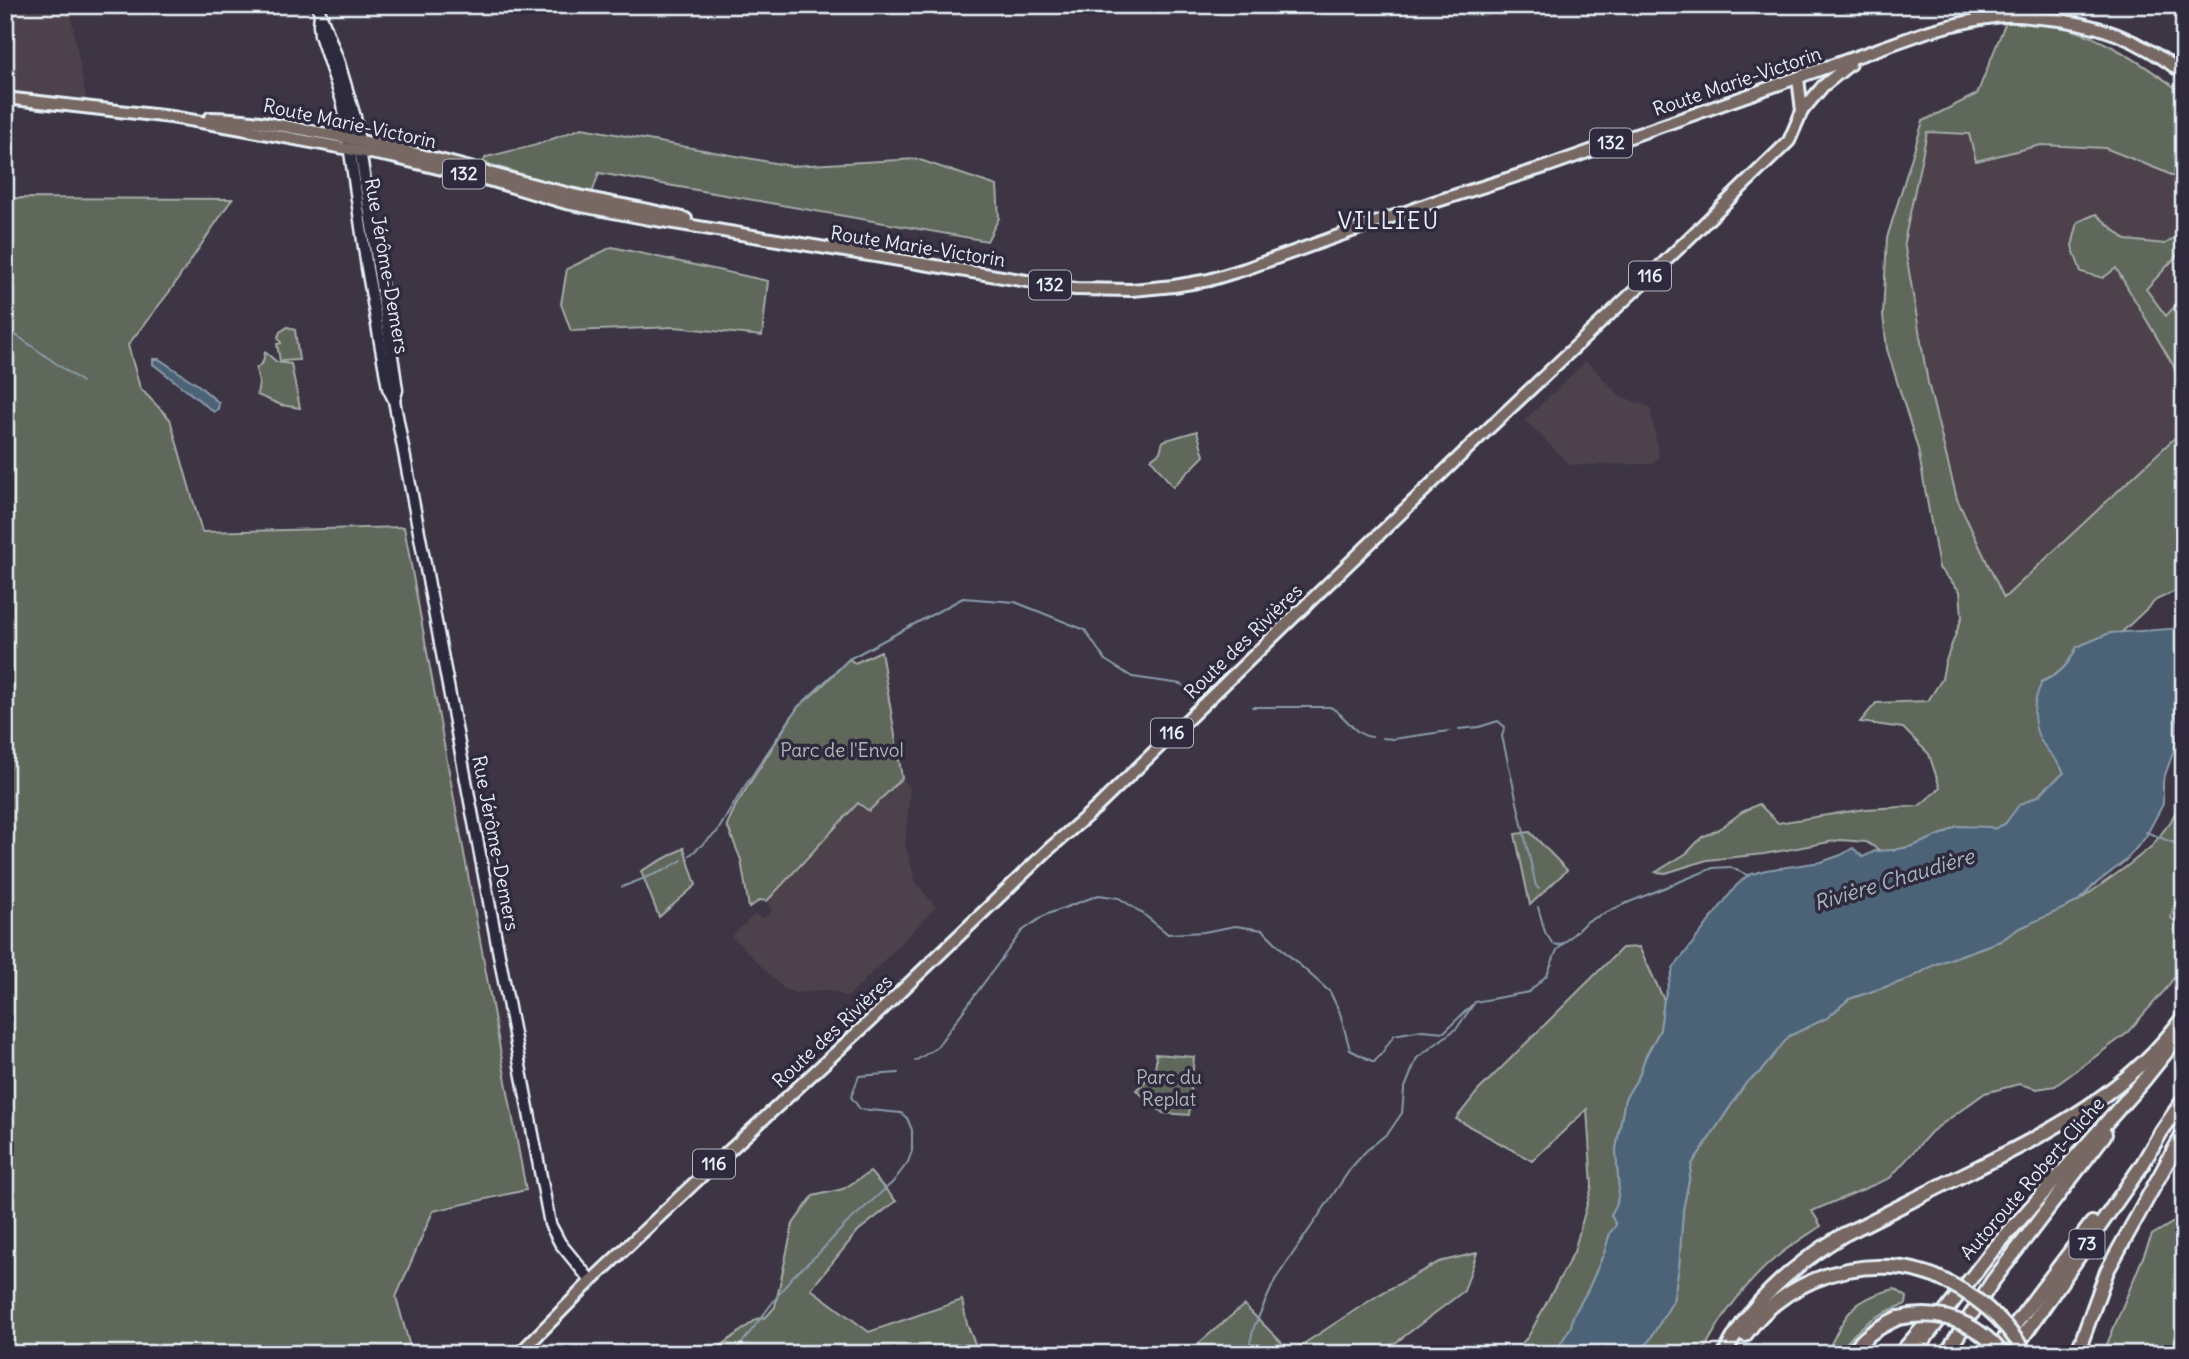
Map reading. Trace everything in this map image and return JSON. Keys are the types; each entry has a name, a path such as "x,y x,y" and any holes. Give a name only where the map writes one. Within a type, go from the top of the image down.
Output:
{"highway":[{"path":"1725,1354 1735,1334 1756,1307 1781,1280 1809,1256 2059,1126 2104,1096 2127,1076 2148,1057 2184,1016"},
{"name":"Autoroute Robert-Cliche","path":"1913,1354 1992,1251 2144,1080 2184,1030"},
{"path":"1946,1354 1992,1282 2144,1080"},
{"name":"73","path":"2011,1354 2142,1165 2184,1099"},
{"path":"1993,1354 2161,1132"},
{"path":"2077,1354 2107,1271 2184,1132"},
{"path":"1900,1354 1992,1251"},
{"path":"1733,1354 1752,1326 1781,1298 1810,1281 1847,1270 1873,1267 1904,1268 1934,1276 1962,1289 1991,1310 2007,1326 2026,1354"},
{"path":"1851,1354 1863,1338 1874,1330 1898,1318 1927,1314 1962,1322 1986,1336 2003,1354"}],"main road":[{"name":"Route Marie-Victorin","path":"5,98 172,117 354,144 566,203 644,218 1074,289 1132,290 1209,280 1245,269 1959,23 2004,16 2063,19 2105,29 2141,45 2184,74"},
{"name":"Route des Rivières","path":"519,1354 591,1281 870,1021 1049,849 1096,808 1485,432 1672,256 1789,141 1802,111 1823,86 1857,58"},
{"path":"1798,78 1802,111"}],"street":[{"name":"Rue Jérôme-Demers","path":"319,10 350,94 354,144 394,369 397,390 394,400 550,1224 559,1243 591,1281"}],"shaded area":[{"path":"5,5 69,5 87,104 5,93"},
{"path":"1927,132 1970,134 1976,161 2041,145 2105,148 2184,182 2184,232 2165,244 2126,240 2096,214 2103,278 2116,268 2173,365 2184,393 2184,429 2003,598 1957,499 1928,383 1904,242"},
{"path":"2184,248 2184,296 2166,316 2146,289"},
{"path":"1586,361 1620,396 1650,407 1659,456 1652,464 1570,465 1525,420"},
{"path":"902,778 910,787 905,845 916,883 936,907 847,998 827,990 795,993 783,988 732,936 755,914 762,918 769,915 772,909 767,901 859,802 869,810"}],"green space":[{"path":"2007,19 2060,26 2098,40 2134,59 2184,94 2184,182 2105,148 2041,145 1976,161 1969,134 1927,132 1904,242 1928,383 1957,499 2004,598 2184,429 2184,587 2156,600 2121,633 2110,633 2077,647 2063,668 2041,682 2041,741 2058,761 2064,773 2040,795 2019,806 2005,824 1994,829 1957,826 1913,846 1894,850 1881,851 1866,842 1840,840 1764,854 1707,860 1666,873 1656,872 1687,853 1702,837 1759,804 1778,823 1865,809 1919,806 1940,788 1929,754 1903,728 1860,722 1876,703 1928,701 1942,679 1962,617 1960,591 1939,568 1918,449 1887,349 1883,315 1887,238 1923,121 1977,94"},
{"path":"582,128 791,166 917,159 997,186 999,218 987,241 599,173 591,196 483,162 486,157 536,145"},
{"path":"5,198 232,199 170,291 128,345 140,388 170,419 202,532 404,527 526,1190 433,1211 396,1297 412,1354 5,1354"},
{"path":"2096,214 2126,240 2165,244 2184,232 2184,248 2146,289 2166,316 2184,296 2184,393 2173,365 2116,268 2103,278 2081,272 2072,246 2078,222"},
{"path":"612,247 768,281 762,336 675,327 571,331 561,304 567,269"},
{"path":"288,327 295,330 299,360 280,361 277,344 281,343 278,337 280,332"},
{"path":"265,352 277,362 291,364 300,408 281,405 257,395 259,383 256,369 263,362"},
{"path":"1197,431 1204,456 1173,487 1151,459 1160,452 1163,441"},
{"name":"Parc de l'Envol","path":"881,651 902,778 869,811 858,803 767,901 760,900 749,908 741,860 727,825 736,805 798,707 849,659 855,663"},
{"path":"2184,794 2184,887 2178,891 2171,918 2184,929 2184,963 2166,989 2126,1034 2055,1086 2037,1089 2019,1084 1985,1093 1931,1132 1890,1178 1812,1211 1821,1226 1771,1261 1748,1285 1727,1311 1702,1354 1641,1354 1673,1301 1679,1267 1683,1210 1692,1164 1746,1083 1761,1071 1789,1036 1827,1018 1849,999 1909,979 1936,964 2000,941 2018,929 2077,902 2152,846 2171,821"},
{"path":"1530,832 1567,870 1530,905 1515,834"},
{"path":"684,848 696,885 659,917 641,871"},
{"path":"1639,947 1664,1000 1660,1030 1625,1099 1616,1150 1619,1189 1617,1204 1611,1215 1617,1225 1610,1233 1588,1290 1573,1316 1571,1327 1554,1354 1511,1354 1528,1337 1574,1252 1592,1186 1587,1109 1532,1161 1456,1119 1478,1091 1622,948"},
{"name":"Parc du Replat","path":"1155,1054 1194,1057 1189,1115 1163,1113 1136,1090 1154,1070"},
{"path":"870,1172 896,1201 858,1231 811,1289 869,1332 962,1300 967,1324 979,1354 710,1354 757,1319 766,1317 775,1307 793,1224 813,1196 843,1189"},
{"path":"2184,1216 2184,1354 2103,1354 2152,1235"},
{"path":"1477,1253 1464,1291 1386,1350 1385,1354 1186,1354 1244,1305 1291,1352 1380,1294 1439,1262"},
{"path":"1895,1289 1907,1297 1906,1304 1867,1323 1837,1354 1826,1354 1844,1319 1858,1304"}],"water":[{"path":"153,359 159,359 198,385 219,403 218,409 214,412 153,364"},
{"name":"Rivière Chaudière","path":"2184,628 2184,689 2178,699 2176,744 2163,781 2163,804 2145,838 2125,861 2077,902 2018,929 2000,941 1936,964 1909,979 1849,999 1827,1018 1789,1036 1761,1071 1746,1083 1692,1164 1683,1210 1679,1267 1673,1301 1641,1354 1554,1354 1571,1327 1573,1316 1588,1290 1610,1233 1616,1225 1611,1215 1617,1204 1619,1189 1616,1150 1625,1099 1660,1030 1664,1000 1673,969 1736,886 1748,875 1821,862 1853,848 1863,857 1875,851 1913,846 1957,826 1994,829 2005,824 2019,805 2040,795 2064,773 2041,741 2035,726 2036,696 2042,682 2063,668 2077,647 2110,633"}],"waterway":[{"path":"5,330 82,382"},
{"path":"690,855 717,832 798,707 849,659 963,598 1015,602 1085,630 1105,660 1132,677 1181,684 1193,694"},
{"path":"1252,707 1330,707 1359,733 1372,737"},
{"path":"1459,729 1498,721 1505,727 1502,736 1536,886 1539,889"},
{"path":"1382,738 1393,739 1449,731"},
{"path":"2146,832 2184,847"},
{"path":"622,887 665,870 682,860"},
{"path":"1247,1354 1254,1327 1275,1280 1351,1168 1389,1132 1402,1113 1404,1090 1417,1058 1457,1028 1475,1002 1529,992 1547,975 1557,950 1586,922 1622,905 1713,868 1730,867 1749,876"},
{"path":"915,1061 936,1048 1022,931 1045,915 1099,895 1119,898 1168,934 1204,932 1235,926 1263,930 1330,992 1340,1013 1350,1050 1374,1062 1394,1035 1422,1030 1444,1032 1472,1005"},
{"path":"1538,907 1545,932 1553,944 1563,943"},
{"path":"732,1354 792,1277 893,1182 908,1162 912,1151 912,1130 907,1118 901,1113 860,1109 851,1097 859,1076 898,1073"},
{"path":"695,1354 706,1349 723,1354"}],"district":[{"name":"VILLIEU","path":"1389,221"}]}
